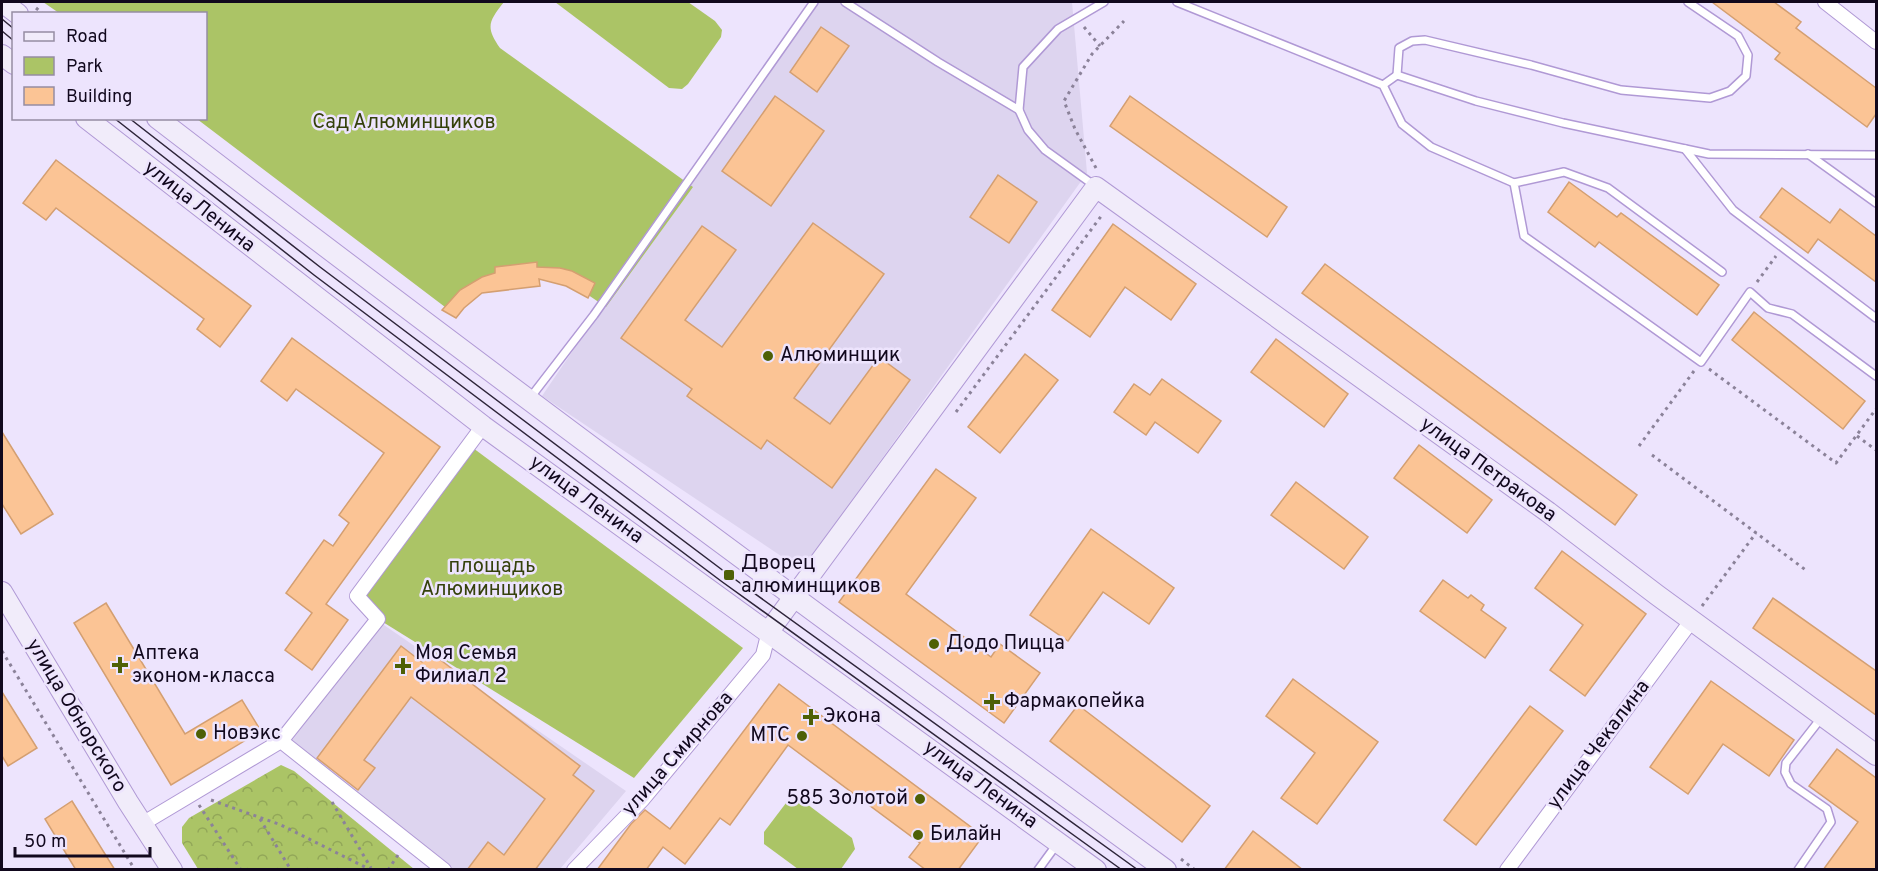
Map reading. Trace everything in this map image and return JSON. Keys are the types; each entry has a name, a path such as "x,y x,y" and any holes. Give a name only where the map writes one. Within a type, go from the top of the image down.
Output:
{"main road":[{"path":"2,2 15,12"},
{"name":"улица Ленина","path":"89,120 483,426 1096,870"},
{"path":"161,120 528,400 1166,870"},
{"path":"769,632 1096,178"},
{"name":"улица Петракова","path":"1096,178 1113,199 1548,513 1876,755"},
{"name":"улица Обнорского","path":"2,592 172,870"}],"street":[{"path":"1825,2 1876,42"},
{"path":"142,824 281,741 378,619 357,596 483,426"},
{"name":"улица Чекалина","path":"1507,870 1692,620"},
{"name":"улица Смирнова","path":"574,870 643,799 763,655 769,632"},
{"path":"281,741 444,870"}],"lane":[{"path":"528,400 594,315 814,2"},
{"path":"845,2 938,62 1019,110"},
{"path":"1096,178 1045,150 1028,130 1019,110 1023,67 1058,29 1104,2"},
{"path":"1177,2 1383,85 1402,124 1431,147 1514,183 1564,172 1608,188 1722,272"},
{"path":"1397,75 1399,48 1412,41 1425,40 1531,65 1621,90 1710,99 1730,92 1746,76 1748,55 1738,36 1688,2"},
{"path":"1383,85 1397,75"},
{"path":"1397,75 1476,101 1563,123 1709,154 1876,155"},
{"path":"1686,149 1733,210 1876,318"},
{"path":"1807,153 1876,203"},
{"path":"1514,183 1524,236 1701,362 1750,292 1768,308 1792,314 1876,376"},
{"path":"1798,870 1831,822 1827,808 1791,784 1785,772 1786,763 1823,715"},
{"path":"1038,870 1059,842"}],"path":[{"path":"1077,18 1100,46"},
{"path":"1096,178 1064,101 1092,54 1124,21"},
{"path":"952,418 1113,199"},
{"path":"1750,292 1782,247"},
{"path":"1639,446 1701,362 1836,463 1876,409"},
{"path":"1857,436 1876,450"},
{"path":"1652,456 1807,571"},
{"path":"1692,620 1756,533"},
{"path":"2,651 135,870"},
{"path":"192,794 280,825 371,870"},
{"path":"192,794 240,870"},
{"path":"331,801 371,870"},
{"path":"259,817 291,870"}],"shaded area":[{"path":"810,2 1072,2 1087,173 802,570 542,396"},
{"path":"381,623 626,791 560,869 444,869 287,747"}],"green space":[{"name":"Сад Алюминщиков","path":"43,2 504,2 491,24 492,35 500,48 693,187 606,307 566,280 497,278 449,310 198,120 207,120 207,12 58,12"},
{"path":"555,2 688,2 715,21 722,30 721,37 688,84 682,89 669,88"},
{"name":"площадь Алюминщиков","path":"473,448 743,648 634,778 378,619 357,596"},
{"path":"281,765 294,771 414,869 198,869 182,843 182,827 189,818"},
{"path":"799,798 852,838 855,849 841,869 798,869 764,844 764,832 786,803"}],"building":[{"path":"1712,2 1774,2 1801,22 1796,28 1876,88 1876,114 1867,127 1775,59 1780,53"},
{"path":"821,27 849,46 817,92 790,72"},
{"path":"775,96 824,131 771,206 722,171"},
{"path":"1130,96 1287,207 1267,237 1110,126"},
{"path":"56,160 251,306 220,347 197,329 204,319 56,208 46,220 23,203"},
{"path":"998,175 1037,202 1009,243 970,217"},
{"path":"1569,182 1617,217 1621,213 1719,285 1697,315 1599,242 1595,247 1548,212"},
{"path":"1782,188 1830,223 1840,209 1876,236 1876,282 1818,239 1808,253 1760,217"},
{"path":"813,223 884,274 794,398 830,424 879,357 910,380 832,488 767,440 761,449 687,396 692,389 621,338 702,226 736,250 685,320 722,347"},
{"path":"1113,224 1196,284 1171,320 1125,287 1090,337 1052,310"},
{"path":"537,262 537,267 572,271 595,283 588,298 566,286 539,279 540,286 482,293 456,318 442,310 460,290 482,277 495,273 495,267"},
{"path":"1325,264 1637,495 1615,525 1302,293"},
{"path":"1754,312 1865,401 1843,429 1732,340"},
{"path":"292,338 440,447 326,604 348,620 312,670 285,650 312,613 286,593 324,540 333,546 349,523 339,515 384,453 296,389 287,401 261,381"},
{"path":"1276,339 1348,394 1324,427 1251,372"},
{"path":"1025,354 1058,380 1000,453 968,427"},
{"path":"1162,379 1221,421 1198,453 1155,422 1146,435 1114,412 1134,384 1150,395"},
{"path":"2,432 53,514 21,534 2,504"},
{"path":"1419,445 1492,500 1467,533 1394,478"},
{"path":"936,469 976,498 906,594 991,657 1000,644 1040,673 1004,723 839,602"},
{"path":"1296,482 1368,537 1344,569 1271,515"},
{"path":"1091,529 1174,588 1149,624 1103,592 1068,641 1030,615"},
{"path":"1562,551 1646,614 1585,696 1550,670 1583,625 1535,588"},
{"path":"1443,580 1468,598 1471,595 1484,605 1481,610 1506,628 1485,658 1420,611"},
{"path":"1773,598 1876,671 1876,715 1753,628"},
{"path":"106,603 185,734 242,700 261,731 171,785 74,623"},
{"path":"401,646 422,662 430,652 580,766 573,775 594,791 535,870 467,870 488,842 504,855 545,799 411,697 364,760 375,768 358,790 317,758"},
{"path":"1293,679 1378,742 1317,824 1281,798 1315,753 1266,716"},
{"path":"1711,681 1794,740 1769,776 1723,744 1688,794 1650,767"},
{"path":"779,684 983,836 958,870 926,870 909,857 920,843 788,745 730,825 720,818 685,864 663,847 646,870 597,870 631,824 645,810 670,829"},
{"path":"2,692 37,748 8,766 2,756"},
{"path":"1078,705 1210,806 1182,842 1050,741"},
{"path":"1530,706 1563,731 1476,845 1444,820"},
{"path":"1837,749 1876,778 1876,870 1823,870 1858,822 1809,786"},
{"path":"72,801 115,870 76,870 45,819"},
{"path":"1253,831 1303,870 1224,870"}],"tram line":[{"path":"2,19 12,27"},
{"path":"2,31 12,39"},
{"path":"117,120 314,275 721,581 1122,870"},
{"path":"132,120 320,267 729,575 1138,870"}],"place":[{"name":"Алюминщик","path":"768,356"},
{"name":"Дворец алюминщиков","path":"729,575"},
{"name":"Додо Пицца","path":"934,644"},
{"name":"Аптека эконом-класса","path":"120,665"},
{"name":"Моя Семья Филиал 2","path":"403,666"},
{"name":"Фармакопейка","path":"992,702"},
{"name":"Экона","path":"811,717"},
{"name":"Новэкс","path":"201,734"},
{"name":"МТС","path":"802,736"},
{"name":"585 Золотой","path":"920,799"},
{"name":"Билайн","path":"918,835"}]}
